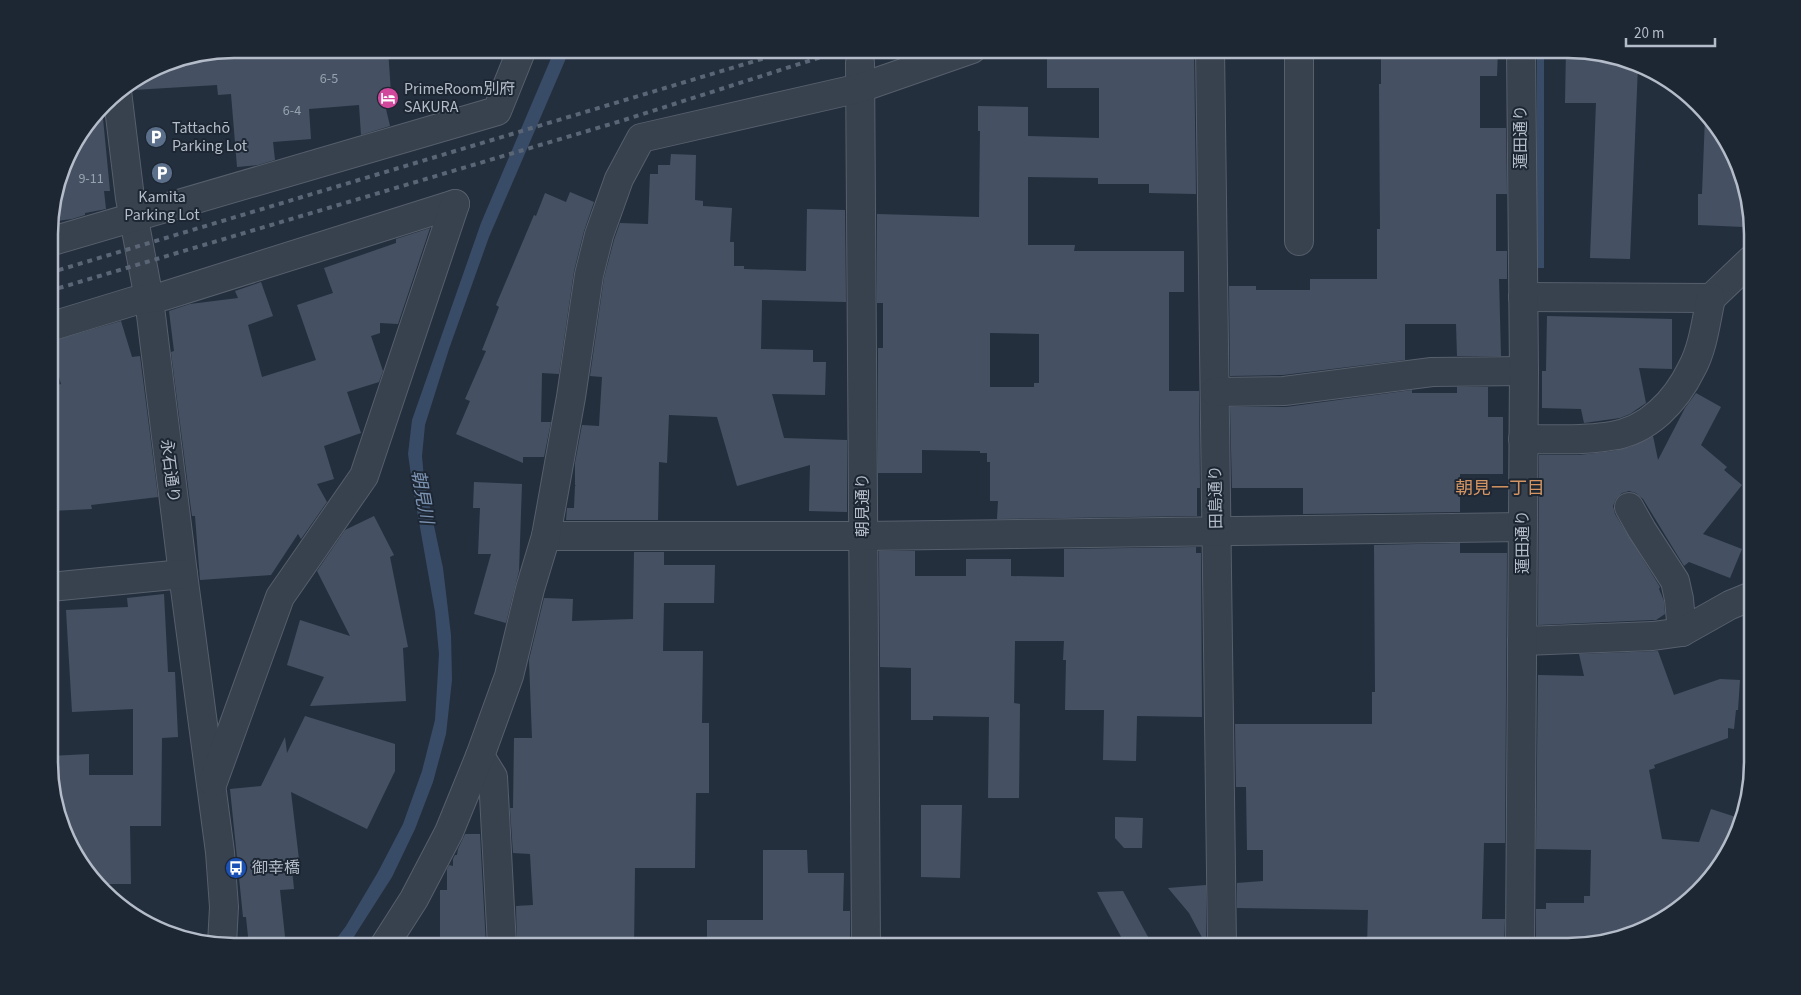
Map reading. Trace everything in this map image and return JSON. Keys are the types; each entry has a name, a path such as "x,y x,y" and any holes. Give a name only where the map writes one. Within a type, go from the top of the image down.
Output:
{"street":[{"path":"58,239 497,111 518,58"},
{"path":"389,938 414,898 449,832 480,756 509,676 530,589 546,536 571,397 590,275 599,235 619,179 641,138 860,76 935,58"},
{"name":"田島通り","path":"1210,58 1222,937"},
{"path":"1299,58 1299,241"},
{"name":"蓮田通り","path":"1520,937 1524,371 1521,58"},
{"name":"朝見通り","path":"860,76 866,938"},
{"name":"永石通り","path":"118,100 134,217 149,299 183,574 212,785 224,907 222,937"},
{"path":"58,324 134,301 164,296 455,204 364,476 280,597 212,785"},
{"path":"1523,439 1612,436 1639,428 1646,423 1666,407 1692,368 1711,298 1744,267"},
{"path":"1523,297 1711,298"},
{"path":"1215,392 1284,391 1432,372 1524,371"},
{"path":"1629,507 1675,580 1682,632"},
{"path":"546,536 863,536 1523,527"},
{"path":"58,586 183,574"},
{"path":"1522,641 1653,636 1682,632 1730,604 1744,599"},
{"path":"480,756 493,776 502,938"}],"water":[{"name":"朝見川","path":"551,58 566,58 489,237 449,349 425,425 422,456 424,479 443,568 451,635 452,680 446,734 433,782 415,829 392,877 353,938 337,938 378,872 403,824 422,771 435,720 439,654 435,612 408,454 412,420 481,223"},
{"path":"1537,58 1544,58 1544,268 1537,268"}],"building":[{"path":"389,58 392,108 386,109 390,126 361,135 359,105 309,109 311,139 273,142 275,160 258,165 237,167 231,94 218,95 217,85 133,90 145,81 166,71 188,63 211,59"},
{"path":"1047,58 1194,58 1196,194 1149,193 1149,184 1098,184 1098,178 1028,177 1028,245 1075,245 1074,251 1184,251 1184,292 1169,292 1169,391 1199,391 1200,488 1197,488 1197,516 997,519 998,501 990,501 990,462 987,462 987,453 980,453 980,451 922,450 922,473 878,473 878,348 883,348 883,303 877,303 877,214 979,217 980,131 978,131 978,106 1028,107 1028,136 1099,138 1099,88 1047,88","holes":["990,333 1039,334 1039,383 1034,383 1034,387 990,387"]},
{"path":"1381,58 1498,58 1497,76 1480,76 1480,128 1506,128 1507,194 1496,194 1496,251 1507,251 1507,279 1499,279 1501,356 1457,356 1456,324 1405,324 1405,360 1283,375 1230,376 1229,286 1256,286 1256,290 1310,290 1310,279 1377,279 1377,229 1380,229 1379,84 1381,84"},
{"path":"1566,58 1590,59 1613,63 1638,72 1630,259 1590,258 1596,103 1565,103"},
{"path":"103,115 110,191 104,191 106,209 85,213 85,215 58,221 63,188 81,146"},
{"path":"1705,123 1720,146 1730,166 1738,188 1743,227 1698,225 1698,194 1702,194"},
{"path":"671,154 696,155 695,200 703,201 703,206 732,208 730,242 734,242 734,266 744,266 744,269 806,271 807,209 845,210 846,302 762,300 761,349 813,350 813,362 826,362 825,395 772,394 784,438 847,440 847,512 809,511 810,465 737,486 717,417 669,415 667,463 659,462 658,520 566,520 567,508 574,508 576,486 575,463 582,425 599,426 602,377 590,376 604,278 614,240 620,223 648,224 650,174 658,174 658,165 670,165"},
{"path":"570,192 594,202 584,231 574,271 559,374 542,373 541,422 551,422 544,457 523,457 523,463 456,434 470,401 465,399 486,351 482,350 499,307 496,305 534,215 536,216 545,193 566,202"},
{"path":"430,228 398,324 380,323 380,333 371,336 383,371 379,382 347,392 361,433 324,446 334,479 317,484 327,502 301,539 298,534 271,575 200,580 195,516 192,516 171,352 174,351 169,311 190,304 238,298 235,291 261,282 273,316 248,325 262,377 316,360 297,305 333,293 324,268 396,243 396,239"},
{"path":"1547,316 1672,319 1672,369 1639,368 1646,403 1630,414 1620,418 1584,423 1581,409 1542,408 1542,371 1546,371"},
{"path":"121,321 132,357 140,356 158,497 91,505 92,509 58,511 58,385 61,384 58,374 58,339"},
{"path":"1457,387 1488,387 1488,417 1503,417 1503,474 1460,474 1460,512 1303,514 1303,488 1232,488 1230,407 1286,407 1412,390 1412,393 1457,393"},
{"path":"1696,393 1721,407 1701,445 1727,467 1724,470 1742,485 1703,534 1742,549 1730,578 1689,562 1684,566 1643,499 1636,493 1629,491 1622,493 1616,499 1613,506 1615,514 1660,587 1665,614 1656,620 1538,625 1539,455 1579,455 1613,451 1630,447 1653,436 1658,460 1685,408"},
{"path":"474,482 522,484 519,571 506,623 474,614 491,554 478,554 480,508 473,508"},
{"path":"374,516 394,555 390,557 408,647 403,648 406,701 310,706 324,677 287,665 300,620 350,636 317,571 345,530"},
{"path":"1460,543 1460,553 1507,553 1505,843 1484,843 1482,919 1505,919 1504,937 1367,937 1368,910 1237,908 1237,883 1263,881 1263,850 1247,850 1246,787 1236,787 1235,724 1372,724 1372,692 1375,692 1374,545"},
{"path":"1196,547 1196,553 1201,553 1202,717 1137,716 1136,761 1103,760 1104,710 1065,710 1066,660 1063,660 1064,641 1015,641 1014,703 1020,704 1019,798 988,798 989,717 933,716 933,720 911,720 911,668 880,667 879,551 915,551 915,576 966,576 966,559 1011,559 1011,576 1064,577 1064,549"},
{"path":"634,552 664,552 664,565 715,565 714,603 664,603 663,651 703,651 702,723 709,723 709,793 696,793 695,868 635,868 634,938 517,938 516,906 533,905 530,854 513,853 510,808 513,808 514,738 532,738 529,660 544,598 573,599 572,621 633,619"},
{"path":"164,594 168,672 175,672 178,737 162,738 161,826 130,826 131,884 107,884 81,850 71,829 61,796 58,756 89,754 89,775 133,775 133,709 72,712 66,610 128,607 127,598"},
{"path":"1658,651 1674,695 1720,679 1740,680 1738,710 1736,710 1734,729 1728,728 1728,738 1654,765 1655,768 1649,770 1662,839 1699,842 1711,809 1735,817 1720,850 1700,878 1684,894 1656,914 1613,932 1579,937 1536,937 1536,909 1546,909 1546,903 1584,903 1584,896 1590,896 1591,850 1536,849 1538,675 1584,676 1579,654"},
{"path":"305,716 395,744 395,771 367,829 291,792 300,868 292,869 294,889 280,890 285,938 248,938 246,917 243,917 230,789 261,786 285,737 287,753"},
{"path":"921,805 962,805 960,878 921,877"},
{"path":"1115,817 1143,818 1142,848 1124,848 1115,838"},
{"path":"465,834 480,834 486,938 440,938 440,890 447,890 447,869 449,865 453,866 453,859 457,855"},
{"path":"763,850 807,850 808,873 844,873 843,911 850,911 850,938 707,938 707,920 763,920"},
{"path":"1206,885 1206,937 1202,937 1189,913 1168,888"},
{"path":"1123,891 1148,937 1121,937 1097,892"}],"railway":[{"path":"58,270 765,58"},
{"path":"58,288 621,121 818,58"}],"place":[{"name":"PrimeRoom別府 SAKURA","path":"388,98"},
{"name":"Tattachō Parking Lot","path":"156,137"},
{"name":"Kamita Parking Lot","path":"162,173"},
{"name":"御幸橋","path":"236,868"}],"district":[{"name":"朝見一丁目","path":"1500,488"}]}
